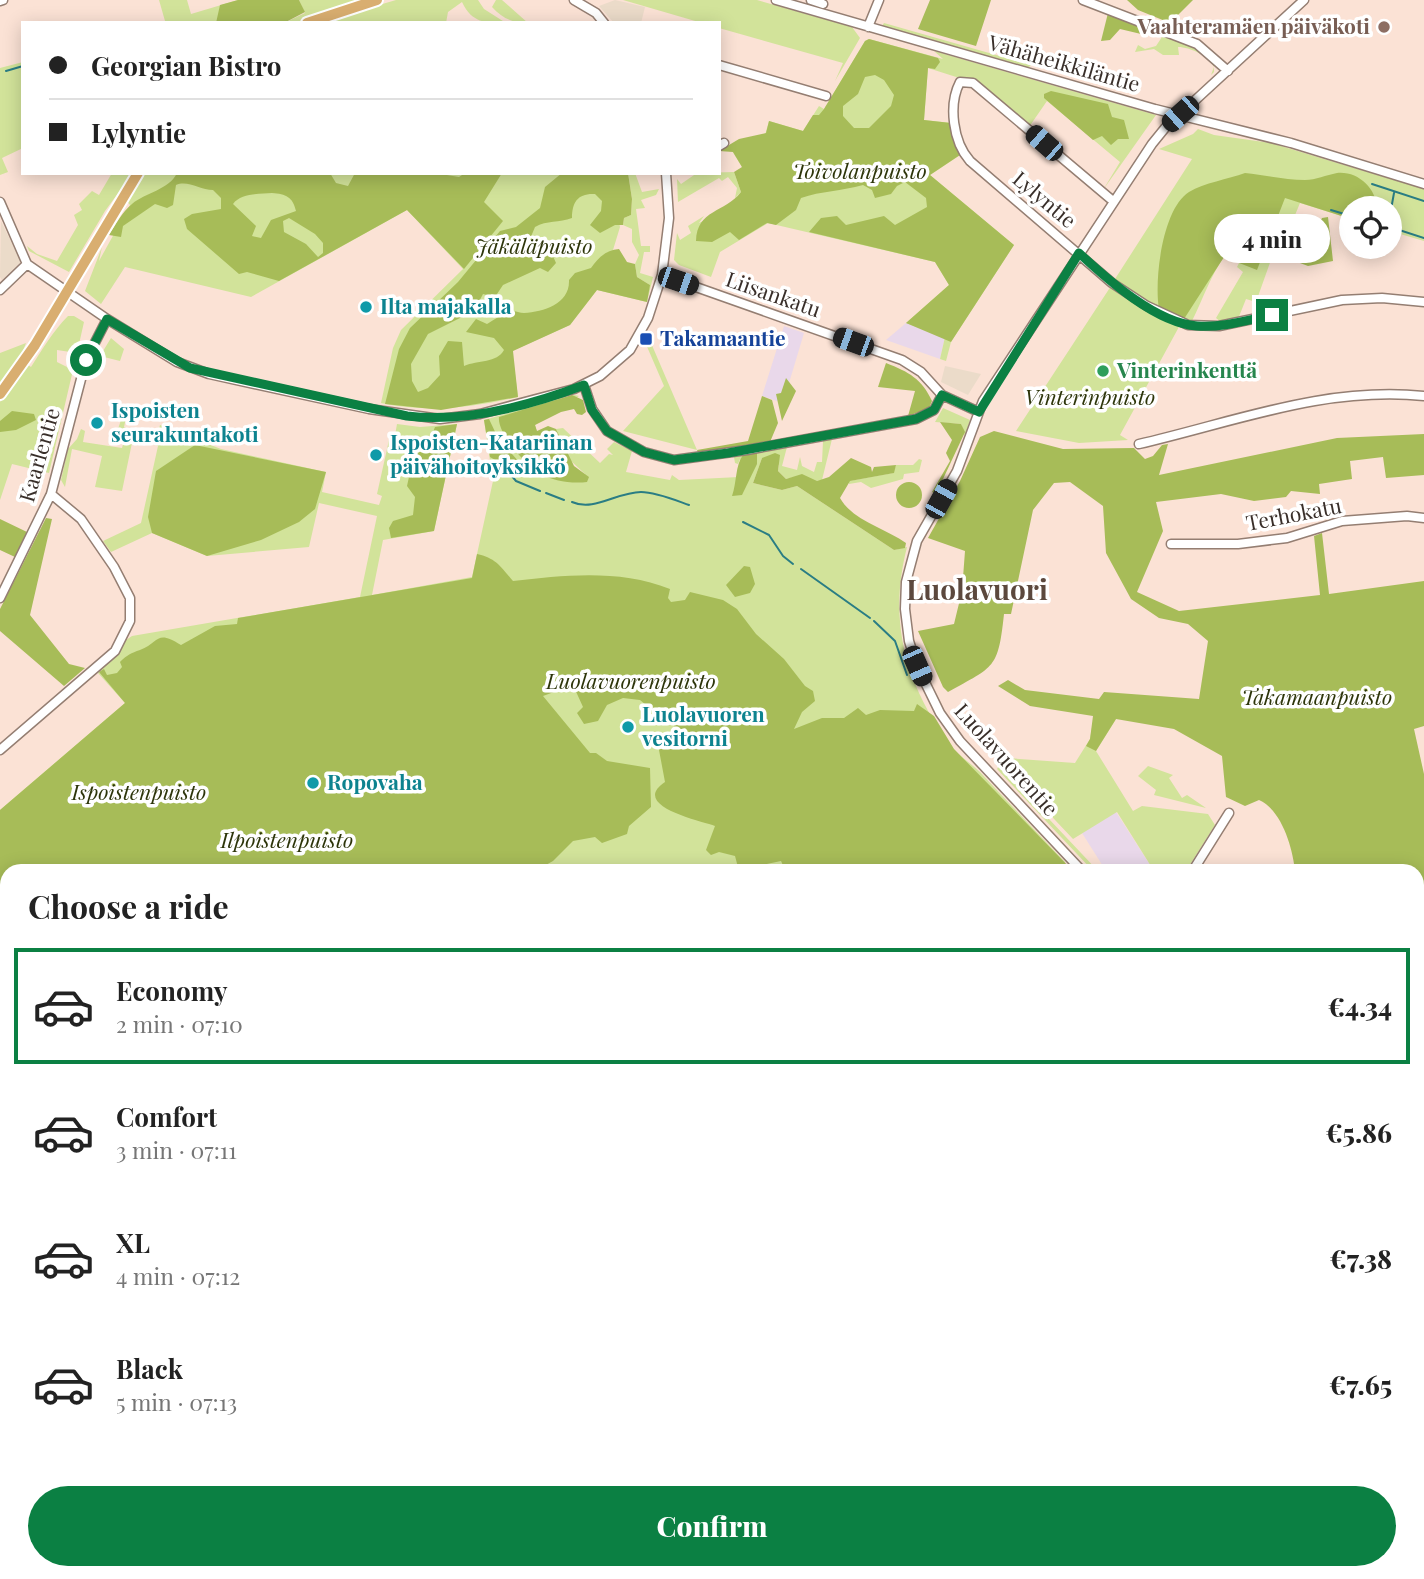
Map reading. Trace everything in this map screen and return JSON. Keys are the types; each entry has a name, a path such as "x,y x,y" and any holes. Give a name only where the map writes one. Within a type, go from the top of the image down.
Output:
{"main road":[{"path":"313,21 376,0"},
{"path":"0,394 35,345 137,175"}],"street":[{"path":"573,0 596,13 602,21"},
{"name":"Vähäheikkiläntie","path":"776,0 1291,143 1424,184"},
{"path":"811,0 823,4"},
{"path":"869,27 879,0"},
{"path":"1083,0 1192,41 1205,49 1228,72"},
{"name":"Luolavuorentie","path":"1075,864 960,741 925,686 909,641 904,595 910,559 961,463 979,412 1079,253 1152,144 1180,114 1304,0"},
{"path":"721,66 826,96"},
{"name":"Lylyntie","path":"1113,201 973,83 960,82 957,88 955,131 959,148 970,161 1120,288 1147,306 1188,325 1219,326 1342,300 1382,298 1424,302"},
{"path":"0,202 27,264 107,319 190,368 407,416 440,419 480,414 584,385 610,369 630,350 648,318 662,275 669,222 668,175"},
{"path":"0,290 27,264"},
{"name":"Liisankatu","path":"662,275 902,360 921,372 942,395 979,412"},
{"name":"Kaarlentie","path":"0,598 51,494 86,360 107,319"},
{"path":"584,385 592,410 607,431 644,452 684,460 916,419 934,410 942,395"},
{"path":"1139,444 1308,400 1362,394 1424,396"},
{"path":"0,750 115,651 130,621 130,598 114,567 81,519 51,494"},
{"name":"Terhokatu","path":"1171,544 1238,544 1287,538 1342,522 1395,516 1424,518"},
{"path":"1197,864 1229,813"}],"shaded area":[{"path":"615,0 645,7 642,21 612,21 599,6"},
{"path":"1,221 21,262 2,280 0,277"},
{"path":"906,323 945,337 940,359 886,340"},
{"path":"784,326 804,333 783,403 762,396"},
{"path":"945,366 981,374 968,395 941,382"},
{"path":"1116,812 1149,864 1102,864 1082,833"}],"green space":[{"path":"159,0 187,0 191,14 238,0 248,21 165,21"},
{"path":"238,0 299,0 305,12 288,21 216,21 220,5"},
{"path":"299,0 360,0 301,21 288,21 305,13"},
{"path":"396,0 478,0 484,9 503,21 475,18 462,2 448,12 446,21 325,21"},
{"path":"496,0 502,0 526,21 513,21 500,15 492,7"},
{"path":"623,0 757,0 852,27 860,38 835,81 843,63 721,29 721,21 695,21"},
{"path":"930,0 991,0 976,46 918,29"},
{"path":"1127,0 1193,0 1170,23 1138,10"},
{"path":"1108,13 1147,28 1148,31 1141,34 1120,29 1110,40 1101,41"},
{"path":"884,23 1031,65 1028,68 882,26"},
{"path":"1164,34 1199,50 1214,63 1214,67 1204,56 1183,47 1178,47 1179,55 1163,55 1154,49 1135,52 1138,45 1145,49 1156,46"},
{"name":"Toivolanpuisto","path":"869,39 943,59 934,51 1156,115 1103,190 1120,162 1047,101 1029,127 975,83 928,68 924,120 951,123 953,139 960,155 930,175 1014,245 951,342 946,361 940,359 945,337 906,323 949,285 935,262 768,223 720,252 711,277 679,265 674,260 677,233 680,240 691,233 688,226 704,216 699,223 758,193 729,146 763,142 769,121 803,131 819,106 824,109 865,41"},
{"name":"Toivolanpuisto","path":"869,39 938,58 940,62 935,69 928,68 924,120 951,123 953,139 960,155 930,175 1014,245 951,342 906,323 949,285 935,262 809,232 821,218 837,216 846,225 884,216 895,225 927,207 926,198 905,182 897,186 891,194 875,198 872,190 863,185 801,198 796,210 776,225 767,223 739,240 730,232 712,242 696,241 701,223 706,217 735,199 741,192 734,172 742,167 733,152 721,150 739,139 766,133 769,121 803,131 813,115 819,115 865,41","holes":["875,75 884,80 894,95 891,106 869,128 854,128 843,116 843,106 858,94 865,77"]},
{"path":"21,63 21,149 2,158 8,172 0,175 0,68"},
{"path":"1051,91 1108,104 1112,117 1124,120 1129,139 1118,139 1111,145 1102,136 1093,140 1044,98 1044,94"},
{"path":"1198,129 1214,135 1271,143 1424,189 1424,241 1402,235 1402,196 1339,196 1339,215 1300,203 1279,254 1265,249 1264,254 1272,257 1256,302 1246,299 1238,319 1221,322 1216,318 1243,272 1237,267 1239,263 1224,257 1192,321 1161,311 1115,279 1192,159 1159,149 1193,134"},
{"path":"721,172 734,172 741,192 735,198 737,188 728,177 722,181 719,178 678,202 677,179 681,184 694,175 721,175"},
{"path":"1245,173 1305,180 1345,173 1359,178 1374,196 1339,196 1339,215 1285,198 1257,270 1224,257 1184,319 1159,309 1158,281 1162,246 1172,214 1180,201 1189,192"},
{"path":"111,175 132,175 105,211 69,272 29,251 27,246 37,254 57,261 78,225 74,215 82,210 79,204 92,191 99,195"},
{"name":"Jäkäläpuisto","path":"143,175 608,175 620,227 606,273 650,285 637,277 635,264 639,255 632,242 632,229 623,225 624,218 631,215 628,175 636,175 642,192 659,189 656,195 641,200 645,208 636,209 641,246 650,246 650,252 644,252 640,273 653,277 647,302 597,290 570,325 512,351 518,397 450,408 416,408 381,403 393,348 401,330 463,269 407,210 251,297 125,267 101,304 85,291 102,247 99,261 130,205 126,200"},
{"path":"176,175 331,175 336,183 348,186 354,175 501,175 484,202 503,221 464,269 407,210 279,281 247,272 239,274 187,229 184,219 192,214 221,209 221,198 213,190 185,184 176,185 173,205 167,208 155,204 123,226 121,237 109,235 132,204 169,183","holes":["281,194 293,202 296,211 271,220 261,238 252,236 256,226 233,204 245,196","289,218 315,234 323,243 323,253 318,257 306,244 284,232 283,221"]},
{"path":"560,175 628,175 631,215 624,218 623,225 615,225 600,233 590,225 601,211 602,201 595,194 589,194 577,200 572,218 535,227 530,239 535,251 553,256 556,263 548,272 540,268 503,285 495,297 483,294 474,311 428,334 411,364 412,381 418,392 428,388 440,375 439,356 448,341 462,342 464,366 501,354 504,350 494,338 466,332 476,319 487,324 509,312 532,312 554,305 565,295 569,280 575,273 591,268 610,251 619,249 627,262 635,264 637,277 650,285 647,302 597,290 570,325 513,351 518,397 441,410 385,404 399,349 410,328 458,282 500,231 516,227 540,208 545,187"},
{"path":"1328,217 1333,261 1308,266 1300,263 1322,218"},
{"name":"Vinterinpuisto","path":"1111,286 1156,315 1180,325 1120,435 1128,440 1079,443 1016,431"},
{"path":"68,316 74,316 84,322 77,353 57,350 57,362 73,370 49,473 12,464 0,500 0,402 28,365 31,367"},
{"path":"648,336 697,450 623,431 664,386 645,342"},
{"path":"111,338 124,349 120,361 100,356"},
{"path":"26,343 19,361 0,386 0,353"},
{"path":"886,363 908,373 919,382 932,401 929,408 908,416 915,391 878,387"},
{"path":"786,378 796,391 782,421 776,394 781,393"},
{"path":"572,395 583,400 586,412 577,414 574,409 561,412 535,425 537,431 548,426 556,429 574,466 589,477 587,482 562,481 539,473 513,448 500,424 499,417"},
{"name":"Luolavuorenpuisto","path":"574,395 579,396 535,425 539,440 580,477 585,474 570,460 556,429 563,428 600,463 609,454 613,455 607,449 614,442 632,451 626,472 670,480 672,475 679,480 739,477 744,462 740,459 738,464 735,463 734,457 787,447 782,466 797,470 800,457 802,466 814,472 817,462 822,462 823,441 832,439 822,480 786,479 778,471 779,465 762,458 753,483 782,490 797,486 894,550 907,547 899,600 900,626 911,674 921,697 949,744 980,772 1065,864 1,864 0,810 125,703 98,673 126,640 132,636 360,597 377,516 319,503 309,547 207,556 152,533 111,552 103,541 141,523 160,425 221,449 326,472 322,492 379,505 382,496 377,494 389,440 394,441 397,424 420,427 457,424 434,531 383,540 372,595 472,577 493,481 484,420"},
{"path":"762,396 772,400 778,423 770,442 699,455 697,450 748,441"},
{"path":"943,408 970,420 965,436 961,424 935,422"},
{"path":"12,411 34,414 36,420 16,430 0,432 0,421"},
{"path":"122,417 126,418 124,427 129,429 127,436 133,438 122,491 95,487 102,456 72,449 65,487 61,480 68,449 81,429 85,431 83,442 122,448 125,437 116,435"},
{"path":"489,419 498,438 527,471 524,477 490,457 484,420"},
{"path":"940,422 961,424 965,432 936,494 932,492 950,461 946,453 952,440"},
{"path":"457,424 434,531 391,538 389,528 393,521 413,515 415,497 407,486 416,445 431,437 435,427"},
{"name":"Takamaanpuisto","path":"994,431 1063,449 1134,448 1145,459 1153,456 1162,445 1168,444 1159,475 1337,438 1424,434 1424,475 1386,478 1383,457 1350,461 1352,479 1319,484 1320,494 1291,491 1286,497 1254,501 1221,494 1156,502 1163,531 1137,592 1179,611 1320,595 1314,536 1322,533 1329,594 1424,581 1424,726 1414,729 1424,774 1424,864 1294,864 1285,831 1267,805 1259,800 1245,806 1226,797 1222,756 1174,729 1116,719 1096,751 1086,746 1090,739 1093,716 1030,706 998,686 1008,680 1025,690 1099,699 1104,692 1199,699 1208,641 1188,624 1159,618 1131,599 1106,553 1103,506 1070,482 1054,483 1033,510 1011,614 1004,614 996,656 976,677 948,692 943,687 918,631 954,624 962,591 965,551 928,538 960,481 980,437"},
{"path":"195,445 326,472 315,509 299,522 261,540 207,556 152,533 148,517 156,471"},
{"path":"757,453 757,464 742,495 732,496 740,459 743,455"},
{"path":"775,453 780,455 778,471 786,479 802,474 817,481 829,477 851,458 871,467 872,472 874,467 896,465 894,473 850,481 840,498 853,513 906,543 905,548 894,550 797,486 782,490 753,483 762,458"},
{"path":"919,459 922,460 919,472 904,474 903,479 871,488 861,482 849,484 849,481 893,473 896,465 913,465"},
{"path":"909,482 918,486 922,495 918,504 909,508 900,504 896,495 900,486"},
{"path":"46,518 52,519 30,615 69,664 85,668 64,686 0,631 0,609"},
{"path":"0,519 27,532 15,557 0,550"},
{"name":"Luolavuorenpuisto","path":"477,554 494,561 513,581 612,576 632,578 670,589 668,598 671,602 685,600 690,592 723,600 737,609 756,634 784,659 805,686 813,691 815,701 802,712 794,729 822,718 844,718 858,708 866,715 880,710 914,711 917,704 934,716 954,749 1066,864 782,864 781,861 737,864 735,856 719,852 711,855 706,850 715,826 671,811 656,798 656,791 665,782 659,750 661,734 674,731 675,715 652,710 640,700 623,698 607,705 598,721 584,724 577,713 583,707 573,685 543,696 590,753 596,753 607,761 650,768 651,807 629,826 627,834 602,843 595,837 573,841 548,864 0,864 0,810 125,703 99,672 104,669 107,675 117,673 122,667 120,662 125,658 162,637 181,645 215,626 237,624 238,618 472,578"},
{"path":"744,566 750,567 755,584 750,593 735,597 726,585"},
{"path":"1094,716 1116,719 1096,751 1133,811 1142,806 1208,814 1215,825 1190,864 1150,864 1117,812 1073,839 1002,764 1006,758 1075,763 1090,739"},
{"path":"999,766 1091,864 1086,864 997,769"},
{"path":"1148,766 1173,775 1169,778 1182,798 1187,795 1206,808 1154,795 1156,790 1138,776"}],"waterway":[{"path":"6,71 21,67"},
{"path":"1372,184 1424,201"},
{"path":"1331,210 1339,212"},
{"path":"1402,231 1424,238"},
{"path":"501,463 516,481 540,491"},
{"path":"572,502 589,505 623,495 647,492 689,505"},
{"path":"546,493 564,500"},
{"path":"743,522 769,535 783,556 793,564"},
{"path":"801,569 870,618"},
{"path":"874,621 895,641 907,675"}],"place":[{"name":"Vaahteramäen päiväkoti","path":"1384,27"},
{"name":"Ilta majakalla","path":"366,307"},
{"name":"Takamaantie","path":"646,339"},
{"name":"Vinterinkenttä","path":"1103,371"},
{"name":"Ispoisten seurakuntakoti","path":"97,423"},
{"name":"Ispoisten-Katariinan päivähoitoyksikkö","path":"376,455"},
{"name":"Luolavuoren vesitorni","path":"628,727"},
{"name":"Ropovaha","path":"313,783"}],"district":[{"name":"Luolavuori","path":"977,590"}],"route":[{"path":"86,360 107,319 190,368 407,416 440,419 480,414 584,385 592,410 607,431 644,452 684,460 916,419 930,414 942,395 979,412 983,401 1079,253 1107,279 1147,306 1188,325 1219,326 1272,315"}],"park label":[{"name":"Ispoistenpuisto","path":"139,793"},
{"name":"Ilpoistenpuisto","path":"287,841"}]}
